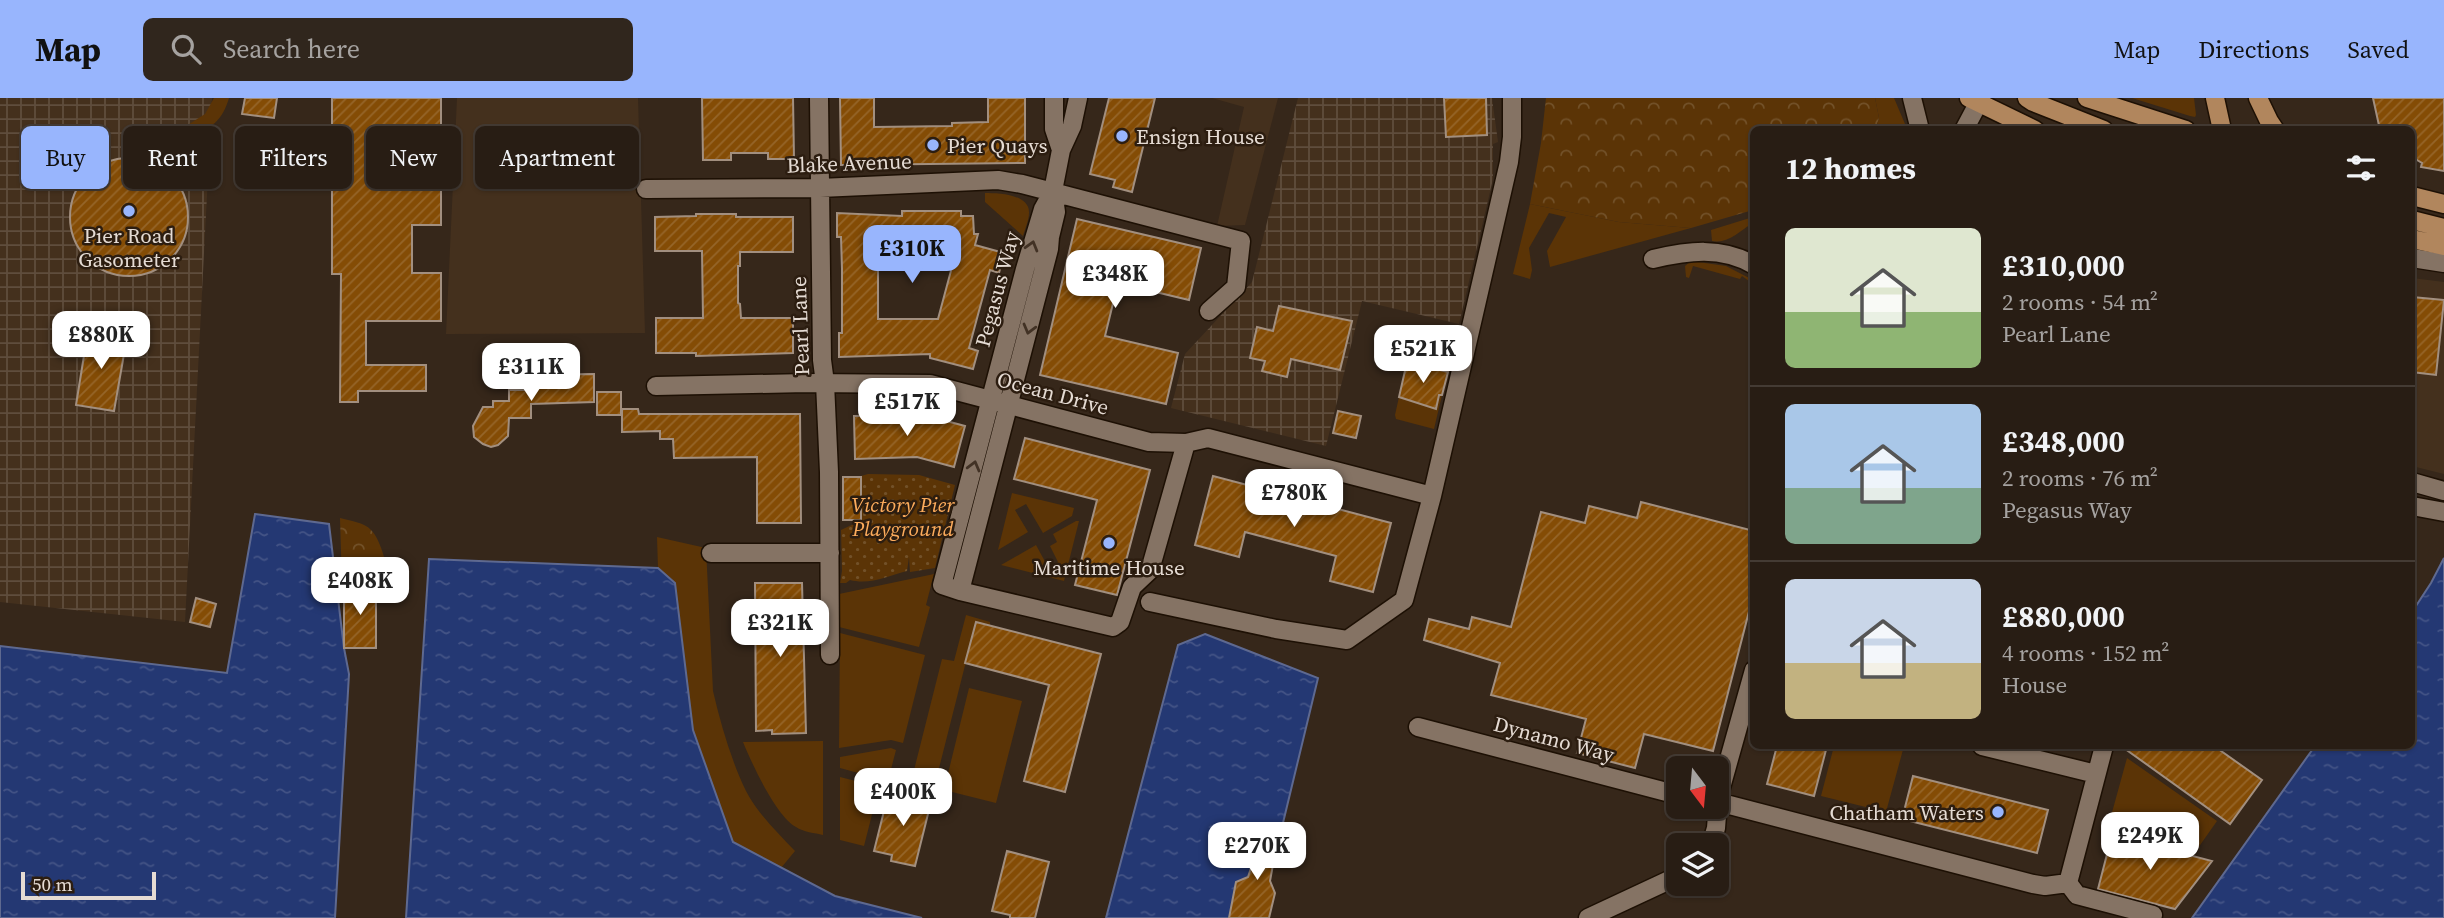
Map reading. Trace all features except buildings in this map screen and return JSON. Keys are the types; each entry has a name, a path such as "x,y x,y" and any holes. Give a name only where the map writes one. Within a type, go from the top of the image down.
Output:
{"main road":[{"path":"2027,98 2096,126"},
{"path":"2087,98 2174,126"},
{"path":"2215,98 2221,126"},
{"path":"2258,98 2272,126"},
{"path":"1976,99 2027,126"},
{"path":"2415,197 2444,204"},
{"path":"2415,221 2444,228"},
{"path":"2415,240 2444,246"}],"street":[{"name":"Pearl Lane","path":"818,98 822,360 830,553 830,655"},
{"name":"Pegasus Way","path":"1054,98 1054,129 1061,150"},
{"name":"Pegasus Way","path":"1078,98 1072,127 1061,150 1053,191 1056,212 1049,249 1000,402 960,591 1113,627 1120,622 1132,587 1150,570 1186,443"},
{"path":"1150,602 1276,629 1347,640 1395,609 1404,600 1432,496 1509,162 1513,98"},
{"path":"1912,98 1919,126"},
{"path":"1966,126 1976,99"},
{"name":"Blake Avenue","path":"646,189 820,188 998,180 1053,191"},
{"path":"1053,191 1241,241 1236,287 1209,311"},
{"path":"1653,259 1689,251 1709,250 1732,255 1750,263"},
{"path":"2415,258 2444,263"},
{"name":"Ocean Drive","path":"656,386 930,384 1149,442 1186,443 1208,438 1432,496"},
{"path":"2428,486 2416,507 2444,512"},
{"path":"711,553 830,553"},
{"path":"1729,762 1750,685"},
{"name":"Dynamo Way","path":"1418,727 1666,792"},
{"path":"1994,749 2096,774"},
{"path":"2068,883 2103,749"},
{"path":"1729,805 2033,884 2045,886 2068,883"},
{"path":"1588,918 1666,882"},
{"path":"2068,883 2077,895 2153,915"}],"shaded area":[{"path":"0,98 212,98 211,126 123,126 123,189 207,189 185,622 0,602"},
{"path":"457,98 638,98 639,126 475,126 475,189 639,189 639,132 645,333 446,334 453,189 461,189 461,126 456,126"},
{"path":"1212,98 1278,98 1245,225 1217,226 1244,107"},
{"path":"1298,98 1492,98 1498,142 1493,144 1493,179 1459,324 1362,301 1326,446 1171,408 1185,354 1252,282"},
{"path":"2415,278 2444,282 2444,474 2415,467"}],"green space":[{"path":"214,98 229,98 219,118 210,126 186,126 205,114"},
{"path":"1546,98 1875,98 1879,118 1877,126 1750,126 1750,211 1691,228 1619,222 1530,204"},
{"path":"1875,98 1894,98 1905,124 1877,126 1879,118"},
{"path":"2132,98 2194,98 2196,115 2190,116"},
{"path":"985,193 1012,196 1024,202 1029,213 1023,236 985,202"},
{"path":"1530,204 1619,222 1691,228 1550,267 1547,251 1566,217 1549,213 1529,248 1532,270 1530,279 1513,274"},
{"path":"1750,218 1750,225 1724,241 1712,241 1711,230"},
{"path":"1691,261 1726,266 1750,278 1750,282 1742,276 1740,279 1693,266 1689,278 1686,277 1685,266"},
{"path":"1439,395 1442,395 1434,429 1396,419 1399,397 1435,409"},
{"name":"Victory Pier Playground","path":"919,475 955,485 935,568 910,572 909,557 907,571 872,581 850,580 840,583 841,530 862,520 861,476"},
{"path":"1012,493 1074,508 1072,516 1043,533 1026,504 1015,510 1028,532 998,550"},
{"path":"340,518 365,525 375,535 391,584 342,583"},
{"path":"1079,521 1064,581 1001,565 1036,545 1048,567 1058,562 1050,546 1057,542 1053,534"},
{"path":"657,537 706,548 713,691 727,742 746,791 762,815 795,851 781,868 733,842 693,730 675,583 658,568"},
{"path":"934,574 926,605 930,607 919,647 839,627 839,594"},
{"path":"966,615 990,622 990,625 976,622 933,792 910,786 942,659 954,661"},
{"path":"840,633 925,655 903,743 891,740 839,748"},
{"path":"969,688 1022,701 996,803 944,790"},
{"path":"823,741 823,835 799,829 788,821 765,789 743,742"},
{"path":"891,748 896,750 888,781 840,768 840,757"},
{"path":"1833,749 1903,749 1886,812 1821,796"},
{"path":"2127,758 2217,821 2198,848 2108,827"},
{"path":"840,777 879,787 864,846 840,840"}],"water":[{"path":"255,514 329,524 349,674 335,918 0,918 0,646 227,673"},
{"path":"2444,558 2444,918 2192,918 2313,749 2415,749 2415,607"},
{"path":"429,559 658,568 675,583 693,730 733,842 835,896 922,918 406,918"},
{"path":"1205,634 1318,678 1260,918 1106,918 1178,645"}],"place":[{"name":"Ensign House","path":"1122,136"},
{"name":"Pier Quays","path":"933,145"},
{"name":"Pier Road Gasometer","path":"129,211"},
{"name":"Maritime House","path":"1109,543"},
{"name":"Chatham Waters","path":"1998,812"}]}
